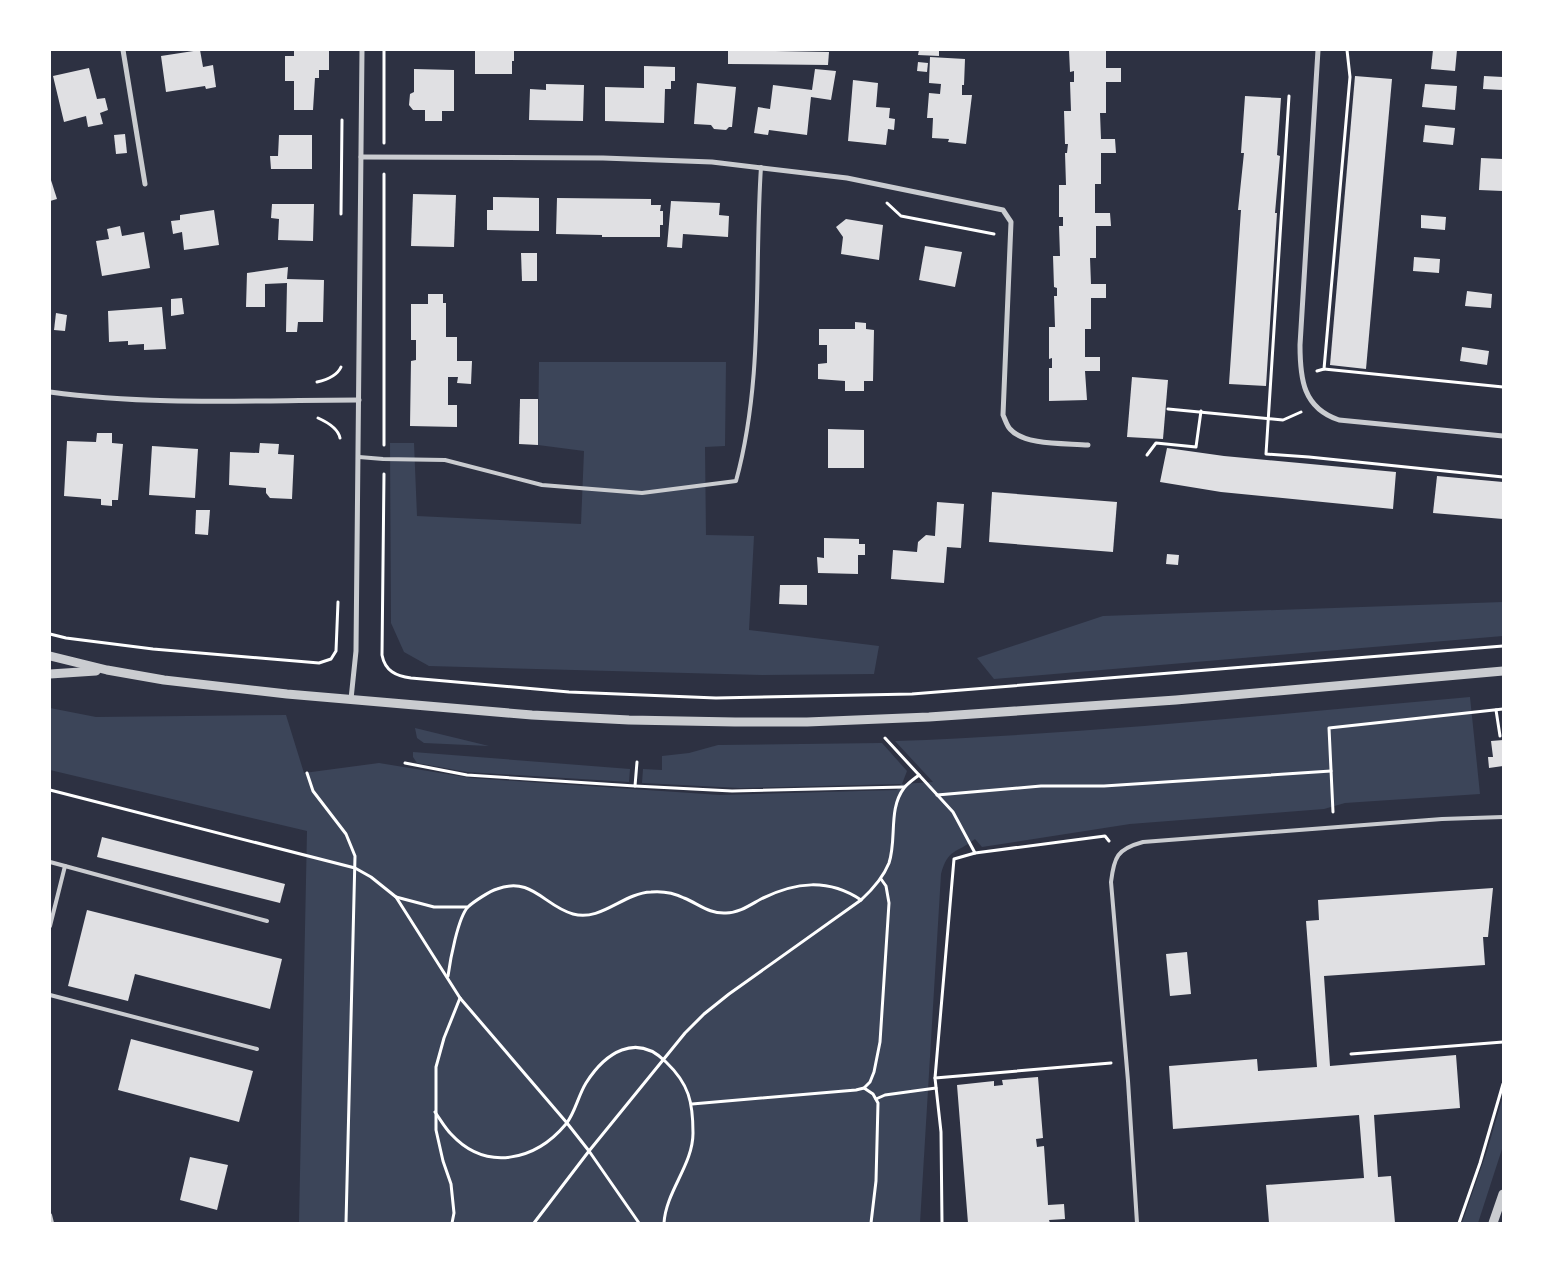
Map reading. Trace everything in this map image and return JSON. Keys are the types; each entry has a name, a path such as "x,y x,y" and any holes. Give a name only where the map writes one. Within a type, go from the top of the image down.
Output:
{"street":[{"path":"123,50 145,184"},
{"path":"351,700 356,651 362,50"},
{"path":"1318,50 1300,345 1301,376 1306,392 1315,405 1327,415 1339,420 1503,436"},
{"path":"361,157 603,158 704,162 847,178 1003,210 1011,222 1003,415 1009,429 1021,438 1035,441 1088,445"},
{"path":"50,392 87,397 161,401 359,400"},
{"path":"50,656 107,670 164,680 351,700 532,715 629,720 806,722 929,717 1176,700 1503,672"},
{"path":"50,674 107,670"},
{"path":"1493,1223 1503,1194"}],"lane":[{"path":"359,457 445,460 542,485 642,493 736,481 751,414 761,167"},
{"path":"1137,1223 1111,882 1113,862 1120,852 1131,845 1143,842 1503,817"},
{"path":"50,862 267,920"},
{"path":"50,926 65,866"},
{"path":"50,994 257,1049"},
{"path":"50,1215 52,1223"}],"path":[{"path":"384,50 384,148"},
{"path":"1324,369 1350,77 1346,50"},
{"path":"1289,96 1266,454 1503,477"},
{"path":"342,119 342,216"},
{"path":"384,167 384,445"},
{"path":"883,200 901,216 1011,237"},
{"path":"309,382 319,382 332,377 340,370 342,362"},
{"path":"1301,376 1324,369 1503,387"},
{"path":"1168,409 1283,420"},
{"path":"1147,455 1156,444 1196,447 1201,412"},
{"path":"316,417 325,421 333,428 339,434 340,440"},
{"path":"384,474 382,655 392,673 411,678 569,692 716,698 912,694 1503,646"},
{"path":"50,634 66,638 152,649 319,663 331,659 336,651 338,594"},
{"path":"1333,803 1329,728 1503,709"},
{"path":"1496,710 1500,736"},
{"path":"867,719 953,812 976,853"},
{"path":"635,786 637,762"},
{"path":"405,763 467,775 732,791 904,787"},
{"path":"938,794 1041,786 1104,786 1331,771"},
{"path":"307,773 313,791 346,834 355,856 346,1223"},
{"path":"534,1223 589,1151 685,1032 710,1009 861,900 874,888 881,879 889,862 896,806 904,787 919,775"},
{"path":"50,790 355,868 371,877 396,897 460,998 567,1123 639,1223"},
{"path":"942,1223 941,1132 935,1078 954,859 976,853 1105,836 1120,852"},
{"path":"692,1104 856,1090 864,1088 870,1082 880,1042 890,902 886,886 881,879"},
{"path":"396,897 434,907 468,907 495,889 518,886 533,890 567,911 584,915 596,914 634,894 650,892 668,893 685,898 700,908 727,914 740,911 774,893 796,886 835,886 849,891 861,900"},
{"path":"448,977 452,951 468,907"},
{"path":"452,1223 454,1213 451,1184 443,1161 436,1130 436,1067 444,1038 460,998"},
{"path":"1351,1054 1503,1042"},
{"path":"435,1112 458,1141 481,1154 495,1158 523,1155 536,1150 567,1123 586,1084 600,1065 615,1052 629,1047 644,1048 652,1051 664,1060 682,1080 692,1104 694,1136 691,1149 666,1205 664,1223"},
{"path":"935,1078 1126,1062"},
{"path":"1459,1223 1480,1163 1503,1084"},
{"path":"864,1088 878,1103 876,1181 871,1223"},
{"path":"876,1099 884,1095 936,1088"}],"shaded area":[{"path":"539,362 726,362 725,446 705,447 706,535 754,536 749,630 879,646 874,674 762,675 429,666 404,652 391,623 390,443 414,443 417,516 581,524 584,451 538,445"},
{"path":"1503,602 1503,636 994,679 977,658 1103,616"},
{"path":"1470,697 1480,794 1345,803 1324,809 1130,824 982,847 975,839 950,855 941,874 920,1223 299,1223 307,831 50,770 50,708 96,717 286,715 304,773 379,763 471,778 720,795 897,790 901,784 740,788 642,783 643,769 662,770 662,756 689,753 718,745 882,743 907,771 902,784 933,782 895,741 1039,734 1255,717"},
{"path":"415,728 489,746 424,743 417,738"},
{"path":"413,752 630,769 629,782 467,772 417,763 413,757"},
{"path":"1503,1096 1503,1146 1478,1223 1462,1223 1487,1151"}],"building":[{"path":"200,50 203,67 213,65 216,87 206,89 205,86 166,92 161,56"},
{"path":"294,50 329,50 329,70 319,70 319,78 315,78 313,110 294,110 294,81 285,81 285,56 294,56"},
{"path":"475,50 514,50 512,74 475,74"},
{"path":"728,50 829,52 828,65 728,64"},
{"path":"919,50 939,50 939,56 918,55"},
{"path":"1069,50 1106,50 1106,68 1121,68 1121,82 1106,82 1106,113 1100,113 1101,139 1115,139 1116,153 1101,153 1101,184 1095,184 1095,213 1110,213 1111,226 1096,226 1096,258 1090,258 1091,284 1106,284 1106,298 1091,298 1091,329 1085,329 1085,357 1100,357 1100,371 1085,371 1087,400 1049,401 1049,368 1052,368 1052,358 1049,359 1049,327 1055,327 1054,296 1057,296 1057,288 1054,287 1053,256 1060,256 1059,226 1063,226 1063,217 1059,217 1059,185 1066,185 1065,153 1067,153 1068,144 1065,144 1064,111 1071,111 1070,82 1074,82 1074,71 1070,72"},
{"path":"1433,50 1457,50 1455,71 1431,69"},
{"path":"930,57 965,59 962,95 972,95 966,144 948,142 949,139 932,138 933,118 927,118 929,93 940,94 941,84 929,83"},
{"path":"918,62 928,63 927,72 917,71"},
{"path":"644,66 675,67 675,81 671,81 671,89 665,89 664,123 605,121 605,87 644,88"},
{"path":"89,68 97,99 105,98 108,110 100,113 103,124 88,127 86,116 64,122 53,76"},
{"path":"414,69 454,70 454,111 442,111 442,121 425,121 425,110 413,110 409,105 410,94 414,92"},
{"path":"815,69 836,71 831,100 811,97 807,135 769,130 768,135 754,133 758,107 770,109 773,85 812,90"},
{"path":"1355,76 1392,79 1366,369 1330,365"},
{"path":"1484,76 1503,77 1503,90 1483,89"},
{"path":"853,80 878,83 876,107 890,108 889,118 895,119 894,130 888,129 886,145 848,141"},
{"path":"697,83 736,87 732,127 726,130 714,129 711,125 694,124"},
{"path":"546,84 584,85 583,121 529,120 530,89 546,90"},
{"path":"1425,84 1457,86 1455,110 1422,107"},
{"path":"1245,96 1281,98 1277,155 1280,156 1275,213 1277,213 1266,386 1229,384 1241,210 1238,210 1244,153 1241,153"},
{"path":"1425,125 1455,128 1453,145 1423,142"},
{"path":"125,134 127,153 116,154 114,135"},
{"path":"279,135 312,135 312,169 271,169 270,156 278,156"},
{"path":"1481,158 1503,159 1503,191 1479,190"},
{"path":"50,177 57,199 50,201"},
{"path":"413,194 456,195 454,247 411,246"},
{"path":"493,197 539,198 539,231 487,230 487,210 493,210"},
{"path":"557,198 651,199 651,205 661,205 660,211 663,211 663,225 660,225 660,237 602,237 602,235 556,234"},
{"path":"671,201 720,203 719,215 729,216 728,237 683,234 682,248 667,247"},
{"path":"272,204 314,204 313,241 278,240 279,219 271,218"},
{"path":"214,210 219,245 184,250 182,232 173,234 171,221 180,220 180,215"},
{"path":"1421,215 1446,217 1445,230 1421,228"},
{"path":"846,219 883,225 879,260 841,254 843,237 836,227"},
{"path":"120,226 122,236 144,232 150,268 102,276 96,241 109,239 107,229"},
{"path":"925,246 962,252 955,287 919,280"},
{"path":"521,253 537,253 537,281 522,281"},
{"path":"1414,257 1440,259 1439,273 1413,271"},
{"path":"288,267 287,279 324,280 323,322 298,322 297,332 286,332 287,283 265,284 265,307 246,307 247,273"},
{"path":"1467,291 1492,294 1491,308 1465,306"},
{"path":"428,294 443,294 443,303 446,303 446,337 457,337 457,361 472,361 471,384 457,383 458,377 448,377 448,405 457,405 457,427 410,426 411,361 416,360 416,340 411,340 411,304 428,304"},
{"path":"182,298 184,314 171,316 171,299"},
{"path":"162,307 166,349 144,350 144,344 128,345 128,341 109,342 108,311"},
{"path":"56,313 67,315 65,331 54,330"},
{"path":"855,322 866,323 866,329 874,330 873,381 864,381 864,391 845,391 845,381 818,379 818,364 827,363 827,345 819,345 819,329 855,329"},
{"path":"1462,347 1489,351 1487,365 1460,361"},
{"path":"1132,377 1168,380 1163,439 1127,437"},
{"path":"520,399 538,399 538,445 519,444"},
{"path":"828,429 864,430 864,468 828,468"},
{"path":"97,433 112,433 112,443 123,444 118,500 112,500 112,506 101,505 101,499 64,496 67,441 96,442"},
{"path":"260,443 279,444 278,454 294,455 292,499 270,498 266,493 266,488 229,485 230,452 259,453"},
{"path":"152,446 198,449 195,498 149,495"},
{"path":"1167,448 1224,456 1396,472 1393,509 1221,492 1160,482"},
{"path":"1437,476 1503,482 1503,519 1433,513"},
{"path":"992,492 1117,502 1113,552 989,542"},
{"path":"937,502 964,504 961,548 947,547 944,583 891,579 893,550 917,552 918,542 926,535 935,536"},
{"path":"196,510 210,510 208,535 195,534"},
{"path":"824,538 859,539 859,544 865,544 865,555 858,555 858,574 818,573 817,557 824,558"},
{"path":"1167,554 1179,555 1178,565 1166,564"},
{"path":"780,585 807,585 807,605 779,604"},
{"path":"1503,740 1503,766 1489,768 1488,757 1493,757 1491,741"},
{"path":"102,837 285,884 280,903 97,857"},
{"path":"1493,888 1488,937 1483,937 1485,965 1324,976 1330,1066 1456,1055 1460,1108 1374,1115 1378,1177 1391,1176 1395,1223 1269,1223 1266,1185 1364,1178 1359,1115 1173,1129 1169,1066 1257,1059 1258,1071 1317,1067 1306,921 1319,920 1318,900"},
{"path":"87,910 282,959 270,1009 135,974 128,1001 68,986"},
{"path":"1187,952 1191,994 1170,996 1166,954"},
{"path":"131,1039 253,1071 239,1122 118,1090"},
{"path":"1038,1077 1043,1138 1036,1139 1037,1147 1044,1146 1048,1205 1064,1204 1065,1219 1049,1220 1050,1223 968,1223 957,1085 994,1081 994,1086 1003,1085 1002,1080"},
{"path":"190,1157 228,1165 217,1210 180,1200"}]}
